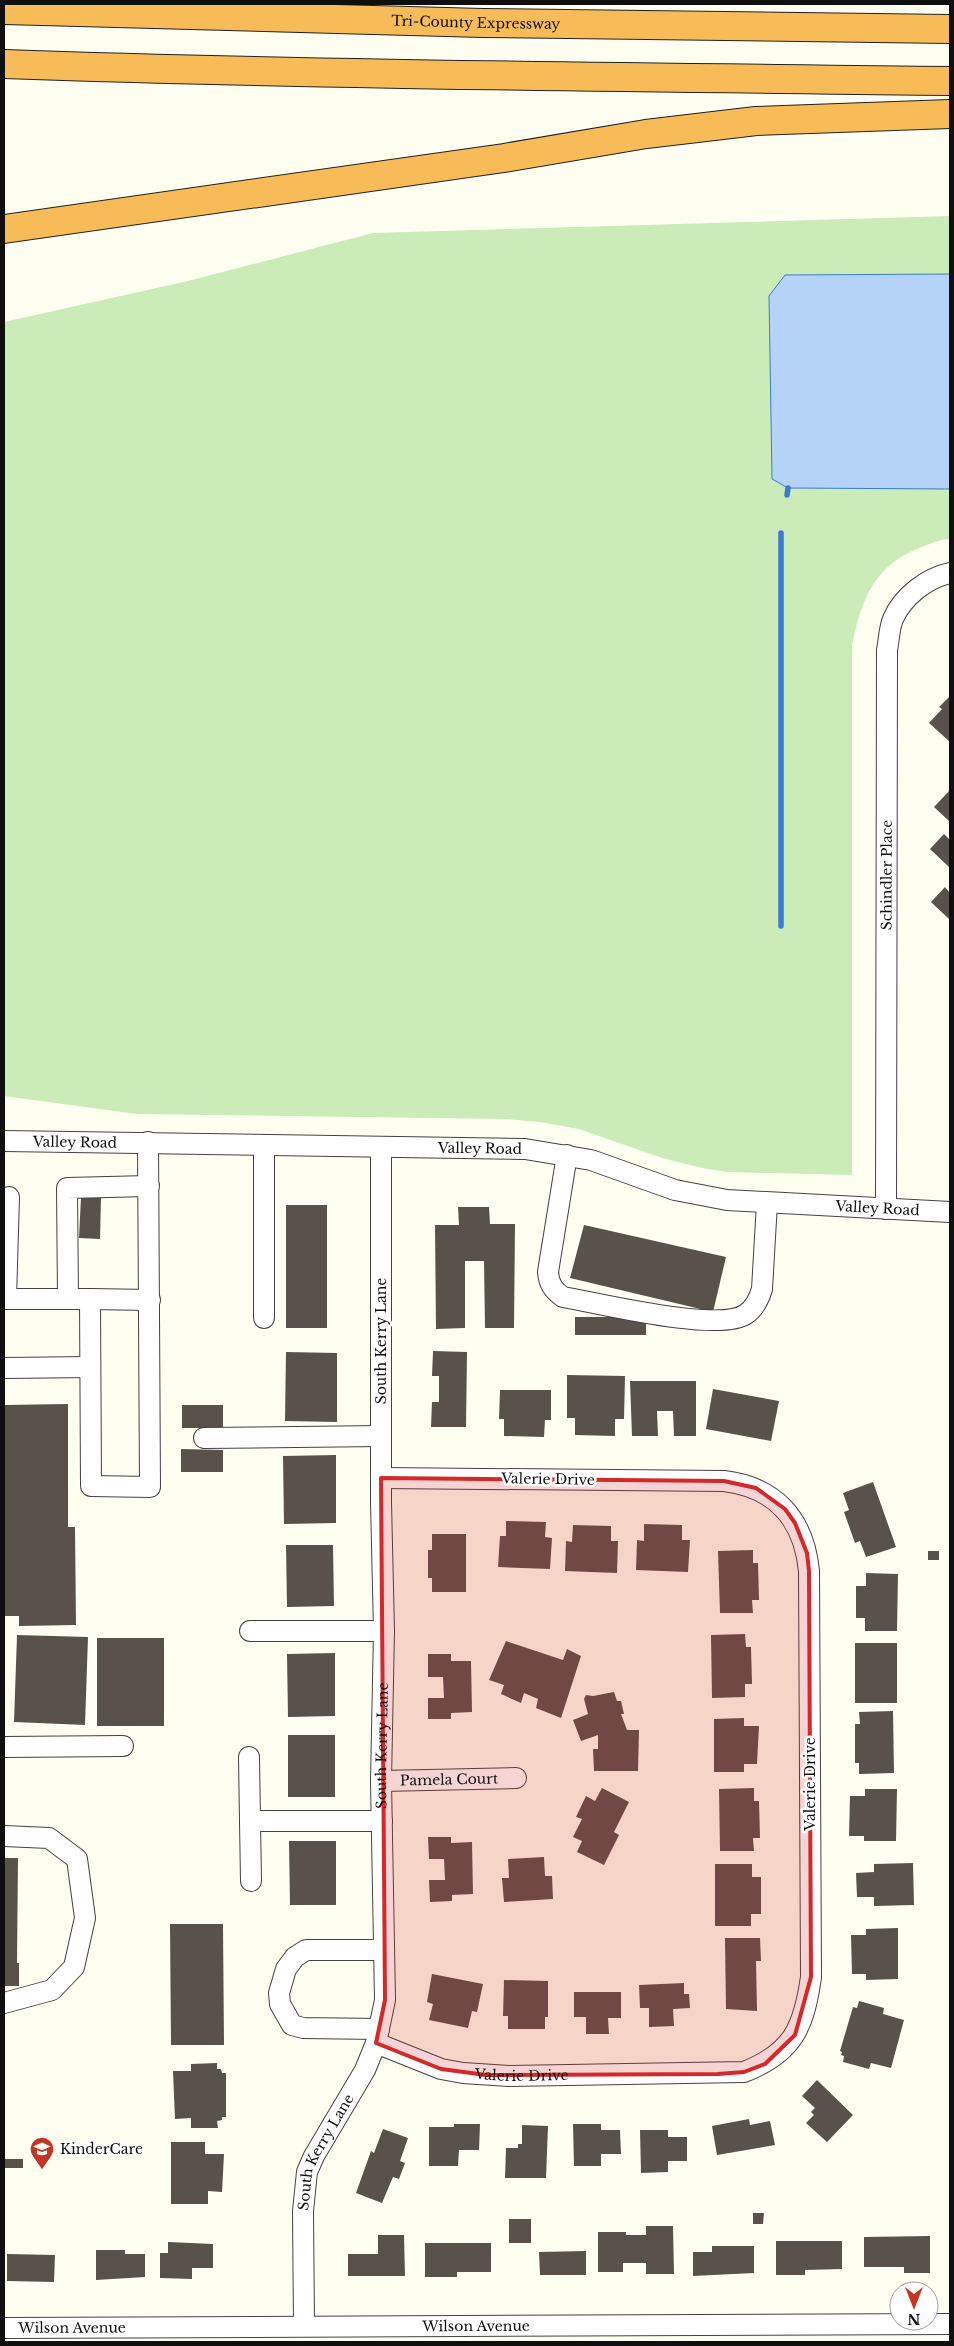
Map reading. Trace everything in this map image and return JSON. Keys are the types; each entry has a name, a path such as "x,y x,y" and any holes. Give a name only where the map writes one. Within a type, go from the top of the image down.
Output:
{"highway":[{"name":"Tri-County Expressway","path":"4,10 483,23 950,29"},
{"path":"4,64 169,70 950,81"},
{"path":"4,230 504,158 646,134 756,121 950,114"}],"street":[{"name":"Schindler Place","path":"886,1209 887,650 893,619 910,595 935,576 950,573"},
{"name":"Valley Road","path":"4,1141 525,1149 591,1160 675,1190 728,1200 950,1212"},
{"path":"90,1299 91,1486 150,1487 148,1142"},
{"path":"264,1145 264,1318"},
{"name":"South Kerry Lane","path":"304,2326 303,2211 307,2172 314,2156 365,2070 377,2036 385,2000 381,1781 384,1631 381,1478 381,1147"},
{"path":"566,1155 548,1272 553,1290 563,1297 694,1320 728,1321 745,1315 758,1301 762,1289 767,1203"},
{"path":"68,1299 66,1188 149,1186"},
{"path":"9,1198 5,1298 150,1300"},
{"path":"4,1368 90,1367"},
{"path":"204,1438 381,1436"},
{"name":"Valerie Drive","path":"377,2036 441,2068 463,2073 519,2076 744,2072 765,2064 781,2052 794,2035 804,2011 811,1977 808,1571 807,1553 795,1523 785,1509 756,1488 724,1481 381,1478"},
{"path":"250,1631 384,1631"},
{"path":"4,1747 123,1746"},
{"path":"249,1757 251,1881"},
{"name":"Pamela Court","path":"381,1781 516,1778"},
{"path":"250,1821 382,1821"},
{"path":"4,1836 49,1838 77,1859 85,1918 74,1967 52,1990 4,2003"},
{"path":"377,2036 303,2028 292,2025 280,2004 279,1993 286,1969 295,1957 306,1950 384,1950"},
{"name":"Wilson Avenue","path":"4,2328 189,2335 304,2326 793,2333 950,2324"}],"highlighted area":[{"path":"381,1478 724,1481 756,1488 785,1509 795,1523 807,1553 809,1571 811,1977 795,2035 765,2064 744,2072 718,2074 486,2075 441,2069 376,2043 385,2000"}],"green space":[{"path":"950,216 950,539 937,541 907,553 893,562 882,573 866,597 852,645 852,1175 727,1172 702,1168 662,1158 579,1129 540,1122 505,1119 137,1114 4,1096 4,322 188,281 373,233"}],"water":[{"path":"950,274 950,489 788,488 772,479 769,296 785,275"}],"building":[{"path":"950,696 950,742 929,723 942,709 939,707"},
{"path":"950,790 950,822 934,807"},
{"path":"944,834 950,840 950,868 930,849"},
{"path":"945,887 950,893 950,920 931,902"},
{"path":"81,1197 101,1197 100,1239 79,1238"},
{"path":"286,1205 327,1205 327,1328 286,1328"},
{"path":"458,1207 489,1207 490,1224 515,1224 514,1328 485,1328 484,1261 465,1261 465,1328 436,1329 435,1225 459,1225"},
{"path":"584,1225 726,1257 713,1312 570,1278"},
{"path":"575,1317 646,1317 646,1335 575,1335"},
{"path":"433,1351 467,1352 466,1427 431,1427 432,1402 439,1402 439,1376 432,1376"},
{"path":"286,1352 337,1353 337,1422 285,1421"},
{"path":"567,1375 625,1376 624,1419 615,1419 615,1436 575,1435 575,1418 567,1418"},
{"path":"630,1381 696,1381 696,1436 674,1436 673,1411 657,1411 658,1436 632,1436"},
{"path":"713,1389 779,1401 771,1441 706,1429"},
{"path":"500,1390 551,1390 551,1420 545,1420 544,1437 504,1436 504,1419 499,1419"},
{"path":"68,1404 68,1527 75,1527 76,1625 19,1626 19,1616 4,1616 4,1405"},
{"path":"182,1405 223,1405 223,1428 182,1428"},
{"path":"181,1449 223,1450 223,1472 181,1472"},
{"path":"336,1455 336,1523 284,1524 283,1456"},
{"path":"873,1482 896,1547 866,1557 860,1541 855,1543 844,1512 849,1510 843,1493"},
{"path":"506,1521 546,1522 545,1537 552,1538 550,1569 498,1567 500,1536 506,1536"},
{"path":"644,1524 682,1525 682,1540 690,1540 688,1572 636,1570 637,1540 644,1541"},
{"path":"573,1525 611,1526 611,1541 618,1541 617,1573 565,1571 566,1541 572,1542"},
{"path":"432,1534 466,1534 466,1592 432,1592 432,1578 428,1578 428,1550 432,1550"},
{"path":"286,1545 333,1545 334,1606 287,1607"},
{"path":"753,1550 753,1563 758,1563 759,1600 752,1600 753,1613 720,1613 718,1551"},
{"path":"928,1551 939,1551 939,1560 928,1560"},
{"path":"866,1573 898,1574 897,1631 865,1631 865,1618 856,1618 856,1586 866,1586"},
{"path":"745,1634 746,1647 751,1647 752,1684 745,1684 745,1697 712,1698 711,1635"},
{"path":"17,1635 88,1637 85,1725 14,1722"},
{"path":"97,1638 164,1638 164,1726 97,1726"},
{"path":"506,1641 563,1660 567,1649 581,1656 561,1718 536,1708 538,1699 524,1693 521,1703 501,1694 504,1685 489,1680"},
{"path":"855,1643 897,1643 897,1703 855,1703"},
{"path":"335,1653 335,1716 288,1717 287,1654"},
{"path":"428,1654 451,1654 451,1661 471,1661 472,1712 451,1713 451,1719 428,1719 428,1698 444,1698 443,1677 428,1677"},
{"path":"614,1692 617,1701 621,1701 624,1714 621,1714 627,1730 639,1730 638,1771 594,1771 593,1749 598,1749 598,1735 581,1741 573,1720 588,1714 584,1699 586,1695 593,1696"},
{"path":"893,1711 894,1773 859,1774 859,1763 855,1763 855,1724 860,1724 859,1712"},
{"path":"744,1718 744,1726 759,1726 757,1764 744,1764 744,1772 714,1772 714,1719"},
{"path":"288,1735 335,1735 335,1797 288,1797"},
{"path":"602,1788 629,1802 614,1832 619,1835 604,1865 577,1852 582,1841 573,1837 582,1819 576,1817 586,1796 595,1801"},
{"path":"754,1788 754,1801 759,1801 760,1838 753,1838 754,1851 720,1851 719,1789"},
{"path":"865,1789 897,1789 896,1841 864,1841 864,1836 849,1836 850,1796 865,1796"},
{"path":"428,1837 451,1837 451,1843 472,1842 473,1894 452,1895 452,1901 430,1902 429,1880 445,1880 444,1859 429,1859"},
{"path":"289,1841 336,1841 336,1905 290,1905"},
{"path":"544,1857 545,1876 552,1876 553,1899 504,1902 502,1878 509,1878 508,1859"},
{"path":"4,1858 18,1858 17,1963 19,1963 19,1986 4,1986"},
{"path":"913,1863 914,1905 874,1906 874,1897 857,1897 856,1873 874,1872 874,1864"},
{"path":"715,1864 752,1864 752,1877 761,1877 761,1914 751,1914 751,1926 715,1926"},
{"path":"170,1924 223,1924 224,2045 171,2045"},
{"path":"898,1928 898,1979 866,1980 866,1974 852,1974 851,1935 866,1935 866,1929"},
{"path":"725,1938 760,1938 761,1961 756,1961 757,2011 726,2009"},
{"path":"432,1974 483,1984 477,2012 472,2011 468,2028 429,2020 433,2004 427,2002"},
{"path":"504,1980 548,1981 548,2017 545,2017 545,2029 508,2029 508,2016 503,2016"},
{"path":"684,1983 684,1994 689,1994 690,2008 673,2009 674,2026 649,2027 649,2008 640,2008 639,1985"},
{"path":"574,1992 621,1992 621,2018 608,2018 609,2034 586,2034 586,2017 574,2017"},
{"path":"859,2001 884,2008 883,2014 904,2020 891,2068 871,2063 869,2069 843,2062 844,2056 841,2055 842,2052 840,2051 853,2007 857,2008"},
{"path":"217,2063 217,2069 221,2069 222,2073 226,2073 226,2117 222,2117 222,2120 217,2121 218,2128 191,2128 191,2118 175,2119 173,2071 191,2071 191,2064"},
{"path":"817,2080 853,2115 827,2142 806,2123 814,2115 811,2112 815,2108 802,2096"},
{"path":"749,2119 750,2125 770,2121 775,2145 717,2155 712,2126"},
{"path":"454,2124 480,2124 479,2150 459,2150 458,2166 429,2166 429,2127 454,2127"},
{"path":"573,2124 601,2124 601,2130 620,2130 621,2154 601,2154 601,2166 574,2166"},
{"path":"522,2125 548,2126 546,2178 505,2178 506,2148 518,2148 518,2144 522,2144"},
{"path":"383,2129 408,2138 400,2161 405,2163 399,2179 393,2177 382,2203 356,2193 371,2151 374,2153"},
{"path":"640,2130 668,2130 668,2137 687,2137 687,2161 668,2161 668,2172 641,2173"},
{"path":"171,2142 205,2142 205,2154 224,2154 222,2192 208,2191 208,2204 171,2204"},
{"path":"4,2159 23,2159 23,2168 4,2168"},
{"path":"753,2213 764,2213 763,2224 753,2224"},
{"path":"509,2219 531,2219 531,2243 509,2243"},
{"path":"646,2226 673,2226 674,2274 646,2274 646,2263 623,2263 623,2272 598,2272 598,2232 626,2232 626,2235 646,2235"},
{"path":"378,2235 404,2235 405,2276 348,2276 348,2254 378,2254"},
{"path":"930,2236 930,2273 904,2273 904,2267 864,2267 864,2237"},
{"path":"776,2241 842,2241 842,2269 805,2270 805,2275 776,2275"},
{"path":"168,2242 213,2244 213,2268 192,2268 192,2279 160,2278 160,2253 168,2253"},
{"path":"425,2243 491,2243 491,2272 457,2272 457,2277 425,2277"},
{"path":"712,2246 754,2246 754,2273 693,2276 693,2252 712,2252"},
{"path":"96,2250 125,2250 125,2254 145,2254 145,2277 96,2280"},
{"path":"586,2251 586,2275 540,2275 539,2252"},
{"path":"7,2254 55,2255 54,2282 7,2281"}],"waterway":[{"path":"787,495 788,488"},
{"path":"781,533 781,926"}],"place":[{"name":"KinderCare","path":"42,2170"}]}
